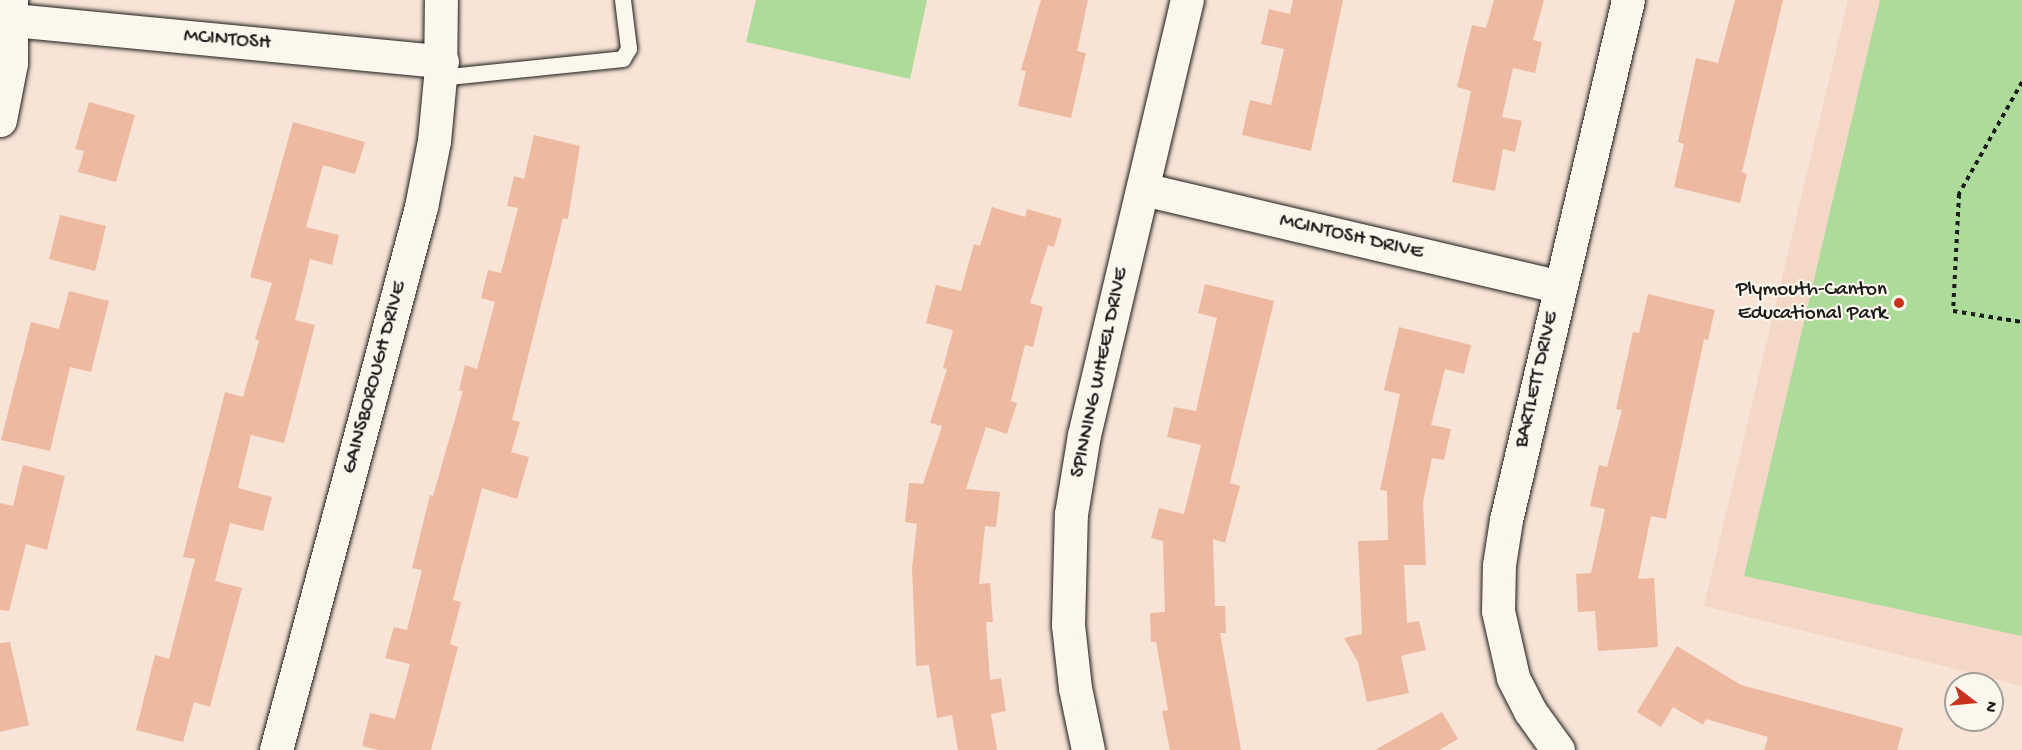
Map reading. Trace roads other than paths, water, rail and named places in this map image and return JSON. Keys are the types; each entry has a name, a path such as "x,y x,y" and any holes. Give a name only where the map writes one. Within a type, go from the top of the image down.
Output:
{"street":[{"name":"GAINSBOROUGH DRIVE","path":"276,750 421,207 434,141 441,70 441,0"},
{"name":"SPINNING WHEEL DRIVE","path":"1088,750 1075,688 1068,625 1071,514 1084,435 1187,0"},
{"name":"BARTLETT DRIVE","path":"1558,750 1530,711 1513,677 1498,611 1499,565 1506,520 1628,0"},
{"name":"MCINTOSH","path":"12,10 441,70"},
{"path":"0,120 11,63 12,10"},
{"name":"MCINTOSH DRIVE","path":"1143,189 1560,287"}],"lane":[{"path":"441,70 623,58 629,49 623,0"}],"place":[{"name":"Plymouth-Canton Educational Park","path":"1899,303"}]}
